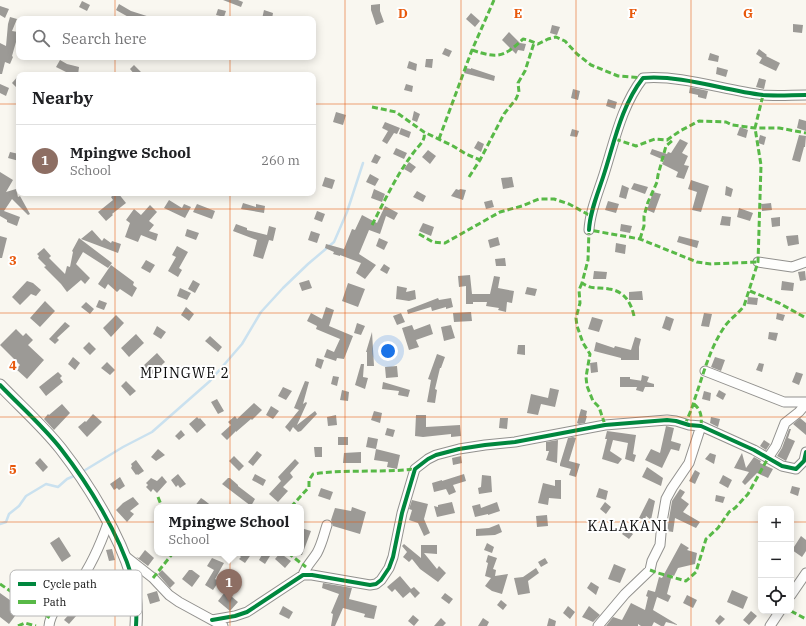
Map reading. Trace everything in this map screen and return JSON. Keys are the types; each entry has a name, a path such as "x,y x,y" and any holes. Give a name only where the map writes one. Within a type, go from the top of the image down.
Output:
{"street":[{"path":"589,230 590,216 622,117 633,93 643,78 666,77 681,79 763,95 806,95"},
{"path":"758,262 792,267 806,262"},
{"path":"705,371 784,402 806,403"},
{"path":"0,385 60,448 79,474 108,523 125,556 129,570"},
{"path":"768,458 776,446 785,423 799,412 806,403"},
{"path":"303,574 370,586 382,580 393,557 402,513 415,469 436,455 459,449 530,439 605,425 667,420 676,421 689,426 701,426 782,466 796,469 804,461 806,452"},
{"path":"598,626 625,594 650,570 652,561 660,546 666,499 689,463 701,426"},
{"path":"86,570 103,537 108,523"},
{"path":"212,620 247,612 303,574 319,548 327,525"},
{"path":"125,556 153,578 178,602 223,626"},
{"path":"794,591 805,576"},
{"path":"772,625 778,614"},
{"path":"49,626 51,616"},
{"path":"135,616 136,626"}],"building":[{"path":"223,0 238,0 243,2 241,7"},
{"path":"82,1 90,5 87,11 79,7"},
{"path":"119,4 131,11 147,16 127,16 116,10"},
{"path":"380,4 380,11 384,22 376,25 371,10 371,5"},
{"path":"0,6 9,9 5,18 0,15"},
{"path":"218,9 226,11 224,16 216,15"},
{"path":"264,10 273,13 272,16 263,16"},
{"path":"471,13 480,21 475,27 466,19"},
{"path":"10,17 16,19 12,31 16,32 16,42 10,64 5,62 2,74 0,74 0,43 6,46"},
{"path":"793,24 803,25 802,33 793,32"},
{"path":"552,25 560,27 557,35 550,33"},
{"path":"509,32 520,43 526,44 524,51 518,50 516,54 502,40"},
{"path":"445,48 452,51 449,57 442,54"},
{"path":"759,49 767,55 766,56 780,63 776,71 759,63 762,58 756,54"},
{"path":"710,53 719,56 718,62 708,60"},
{"path":"426,59 433,59 432,68 425,67"},
{"path":"60,60 67,64 79,67 78,72 66,72 56,67"},
{"path":"409,61 417,64 416,71 407,68"},
{"path":"134,65 141,72 132,72 130,69"},
{"path":"717,67 728,70 726,77 716,74"},
{"path":"466,68 471,68 495,76 494,81 464,73"},
{"path":"16,78 16,87 12,83"},
{"path":"759,78 766,80 764,89 756,87"},
{"path":"0,84 9,88 6,96 0,93"},
{"path":"406,84 413,86 412,92 404,90"},
{"path":"690,87 708,91 706,99 689,93"},
{"path":"573,89 580,91 578,100 571,98"},
{"path":"608,99 617,102 615,109 606,106"},
{"path":"414,111 420,114 417,122 412,120"},
{"path":"336,112 346,115 343,125 333,122"},
{"path":"799,119 806,121 806,131 797,128"},
{"path":"385,122 400,128 397,134 394,133 387,144 382,141 388,131 382,128"},
{"path":"740,127 748,130 746,138 737,135"},
{"path":"401,128 411,132 409,138 399,134"},
{"path":"572,129 579,131 577,137 570,136"},
{"path":"760,135 766,137 764,145 758,143"},
{"path":"799,135 806,136 805,147 800,162 792,160"},
{"path":"680,139 688,143 682,153 688,156 684,165 689,166 684,179 676,177 678,172 662,164 664,160 650,154 652,149 667,154 668,152 671,153"},
{"path":"478,141 484,144 481,152 474,148"},
{"path":"396,148 407,153 404,159 393,154"},
{"path":"428,150 436,156 430,164 422,157"},
{"path":"10,152 16,153 16,160 8,158"},
{"path":"375,154 381,157 377,164 371,162"},
{"path":"409,162 416,167 411,173 404,169"},
{"path":"0,172 13,180 6,192 16,189 16,196 20,196 30,214 28,215 12,199 4,211 20,217 17,226 7,222 7,220 0,216"},
{"path":"370,174 379,179 375,186 366,182"},
{"path":"325,177 335,180 332,189 322,186"},
{"path":"512,177 514,187 503,189 501,178"},
{"path":"691,180 709,186 701,212 692,210 697,192 688,189"},
{"path":"634,183 648,187 645,194 631,189"},
{"path":"622,185 629,188 626,199 619,197"},
{"path":"726,186 733,189 731,197 725,195"},
{"path":"374,189 385,194 382,202 371,198"},
{"path":"456,189 466,190 463,200 451,196"},
{"path":"417,191 426,196 423,202 413,197"},
{"path":"653,192 661,194 654,213 647,210"},
{"path":"120,196 126,203 106,221 98,212 113,200 111,197"},
{"path":"169,200 182,208 184,204 191,207 185,218 164,208"},
{"path":"492,200 494,207 486,209 484,202"},
{"path":"608,201 619,204 616,213 605,210"},
{"path":"243,203 256,207 256,204 265,206 264,213 241,209"},
{"path":"771,203 772,210 762,211 761,204"},
{"path":"197,204 215,211 212,219 193,212"},
{"path":"150,205 157,212 149,221 154,225 149,231 158,234 156,241 141,235 138,242 125,237 130,223 126,220 134,209 141,215"},
{"path":"385,206 398,213 394,220 386,216 380,234 369,230 359,254 376,265 365,279 356,273 361,263 333,254 334,252 325,248 326,244 344,249 352,229 355,230 362,215 377,223"},
{"path":"739,208 753,213 750,221 737,217"},
{"path":"317,211 325,214 322,222 314,219"},
{"path":"722,216 731,217 730,226 720,225"},
{"path":"780,217 780,226 772,227 771,218"},
{"path":"423,223 434,227 431,236 419,231"},
{"path":"236,224 247,228 247,230 267,235 269,226 276,228 273,241 269,240 263,259 253,256 257,240 233,231"},
{"path":"621,224 632,226 630,233 620,231"},
{"path":"187,229 199,233 196,240 185,236"},
{"path":"92,230 102,241 104,238 111,243 112,241 121,244 118,253 81,239"},
{"path":"311,231 320,234 317,243 308,240"},
{"path":"798,235 799,244 788,246 786,236"},
{"path":"0,236 7,238 2,258 0,258"},
{"path":"679,236 699,241 697,248 677,242"},
{"path":"498,237 500,245 490,248 488,240"},
{"path":"79,238 112,263 108,268 83,252 76,264 90,278 85,284 81,280 67,292 44,267 46,266 38,258 39,256 37,254 44,248 51,256 49,258 65,274 67,266 70,267 72,251"},
{"path":"379,238 388,242 384,250 376,246"},
{"path":"616,243 626,245 625,254 615,252"},
{"path":"177,246 188,252 179,268 182,270 178,277 168,271 176,257 172,255"},
{"path":"505,258 506,266 496,266 495,259"},
{"path":"146,260 155,265 150,273 141,268"},
{"path":"384,264 390,268 387,274 380,270"},
{"path":"111,265 134,282 133,285 137,288 132,297 120,289 117,292 108,284 105,289 98,284"},
{"path":"594,271 607,272 606,279 593,279"},
{"path":"805,271 806,280 800,281 798,272"},
{"path":"470,275 472,294 490,294 494,276 500,277 498,288 514,291 512,303 507,302 506,312 498,310 499,308 486,306 487,302 473,302 473,304 466,304 466,286 459,287 458,276"},
{"path":"193,280 200,284 195,293 188,289"},
{"path":"309,280 312,288 302,291 299,283"},
{"path":"27,281 33,283 41,290 36,296 31,294 20,305 12,297"},
{"path":"782,281 794,283 793,291 781,290"},
{"path":"348,283 365,289 358,307 342,301"},
{"path":"397,286 407,288 406,292 415,290 416,299 409,301 396,299"},
{"path":"527,287 537,289 535,296 525,294"},
{"path":"180,288 191,293 187,300 177,296"},
{"path":"642,291 643,300 629,300 629,292"},
{"path":"748,297 758,298 757,305 747,304"},
{"path":"438,298 439,300 451,298 453,307 446,309 446,307 432,311 431,307 408,314 407,310"},
{"path":"99,300 107,303 104,310 96,307"},
{"path":"45,301 55,311 40,327 30,318"},
{"path":"86,302 94,309 90,314 81,307"},
{"path":"186,307 194,314 189,321 181,315"},
{"path":"326,307 334,310 329,326 353,336 344,359 337,358 336,361 324,357 327,349 334,352 340,339 316,329 317,326 307,321 311,313 322,319"},
{"path":"471,312 472,321 454,322 453,313"},
{"path":"401,313 405,322 397,325 393,316"},
{"path":"704,313 712,314 709,327 701,326"},
{"path":"777,313 785,315 783,321 776,319"},
{"path":"116,315 124,323 111,337 103,328"},
{"path":"666,316 674,319 670,331 662,328"},
{"path":"592,317 603,320 599,332 588,329"},
{"path":"65,322 70,326 57,338 59,340 55,344 49,339"},
{"path":"357,323 365,326 361,335 354,333"},
{"path":"430,324 433,334 416,340 419,347 409,350 402,328 412,325 414,330"},
{"path":"451,325 455,338 444,341 441,327"},
{"path":"157,326 166,332 161,339 153,334"},
{"path":"16,329 23,336 26,333 33,340 28,345 44,360 27,379 16,369 20,365 0,345"},
{"path":"372,332 374,366 367,366 366,352"},
{"path":"769,332 778,333 776,341 768,339"},
{"path":"136,334 144,343 129,357 121,348"},
{"path":"210,336 222,347 218,352 205,341"},
{"path":"635,337 641,339 639,347 639,360 621,360 621,358 594,351 596,342 614,348 615,346 631,350"},
{"path":"89,342 96,349 90,355 83,348"},
{"path":"518,345 525,345 525,355 517,354"},
{"path":"157,353 165,362 150,376 143,366"},
{"path":"437,354 445,357 440,368 435,389 437,390 435,403 427,402 431,380 428,379"},
{"path":"73,357 80,363 75,370 68,364"},
{"path":"715,357 725,360 721,371 711,367"},
{"path":"317,358 324,360 321,369 315,366"},
{"path":"107,362 115,370 110,375 101,368"},
{"path":"597,362 598,372 591,373 590,363"},
{"path":"759,363 764,364 762,372 756,370"},
{"path":"361,364 364,364 363,377 368,378 365,389 355,385"},
{"path":"397,366 398,377 386,378 385,367"},
{"path":"58,372 62,376 60,378 63,382 46,396 39,387"},
{"path":"796,372 803,374 799,385 792,382"},
{"path":"642,375 649,377 647,382 654,384 654,387 645,387 643,392 636,390 637,387 620,387 620,377 630,377 630,379 641,381"},
{"path":"333,376 339,377 337,386 331,384"},
{"path":"126,381 136,391 130,396 121,386"},
{"path":"305,381 309,382 303,404 306,402 307,403 297,425 315,411 317,414 301,431 298,432 293,427 290,432 285,427 299,410 294,408"},
{"path":"383,382 410,390 408,397 398,395 399,391 382,389"},
{"path":"283,387 292,391 286,400 278,396"},
{"path":"550,388 559,390 555,407 541,404 538,415 527,413 531,394 548,398"},
{"path":"342,390 349,392 348,401 340,400"},
{"path":"719,390 726,394 723,400 716,396"},
{"path":"704,391 711,393 710,401 702,399"},
{"path":"217,399 224,411 218,414 211,402"},
{"path":"254,403 262,410 227,440 221,434 231,425 228,422 235,416 237,419"},
{"path":"62,404 70,413 54,430 44,419 48,414 49,415"},
{"path":"271,406 279,411 273,419 266,415"},
{"path":"581,409 587,411 587,416 585,423 579,424 577,423"},
{"path":"374,411 382,413 380,423 371,420"},
{"path":"93,414 102,422 87,437 78,427 85,421 86,422"},
{"path":"336,415 337,425 328,426 327,417"},
{"path":"416,415 426,415 426,427 460,425 461,436 451,437 451,434 423,437 415,436"},
{"path":"197,417 199,419 200,418 206,425 197,433 189,424"},
{"path":"711,417 720,419 718,427 710,423"},
{"path":"500,418 508,418 507,429 499,428"},
{"path":"800,418 806,423 806,435 793,424"},
{"path":"666,426 674,428 671,441 681,444 679,451 671,449 662,468 645,460 651,449 660,453"},
{"path":"387,428 395,430 393,437 385,435"},
{"path":"789,429 791,429 788,438 795,441 786,461 777,456 782,448"},
{"path":"181,430 185,435 179,440 175,436"},
{"path":"607,431 636,435 633,454 636,455 634,462 625,459 628,443 613,440 610,451 622,459 618,464 602,459 607,439 605,439"},
{"path":"338,437 348,437 348,445 338,445"},
{"path":"368,437 378,439 376,449 366,447"},
{"path":"568,438 576,438 569,461 580,464 576,477 569,475 571,469 560,466"},
{"path":"558,440 557,463 546,460 549,451 546,451 546,442"},
{"path":"764,440 770,444 766,450 760,446"},
{"path":"314,447 322,447 322,457 315,457"},
{"path":"158,449 165,455 156,461 151,457"},
{"path":"376,449 400,455 397,469 387,467 388,462 374,460"},
{"path":"257,451 262,455 253,466 248,462"},
{"path":"361,452 361,463 343,463 344,453"},
{"path":"710,453 716,455 714,464 705,459"},
{"path":"742,453 746,468 754,457 761,461 760,463 773,469 768,478 757,473 745,485 742,482 749,472 734,468"},
{"path":"234,456 244,466 239,471 229,461"},
{"path":"461,456 462,463 453,465 452,458"},
{"path":"40,458 48,467 43,472 35,463"},
{"path":"295,459 299,463 290,473 293,477 283,487 288,491 278,502 269,494 281,481 278,477"},
{"path":"136,460 144,471 138,475 136,475 131,468 131,464"},
{"path":"647,467 663,478 661,486 642,477"},
{"path":"695,470 700,473 695,484 689,481"},
{"path":"178,474 186,484 180,488 178,485 176,487 171,480"},
{"path":"255,474 266,480 263,486 252,480"},
{"path":"464,474 466,481 453,485 456,492 449,495 446,489 434,492 432,483"},
{"path":"482,475 491,476 492,492 479,494 478,488 481,487"},
{"path":"723,475 732,480 728,488 719,483"},
{"path":"162,476 167,482 157,493 153,489 151,492 146,487 148,485 146,483 151,478 157,481"},
{"path":"120,477 125,486 119,490 117,488 114,490 110,484"},
{"path":"230,478 255,499 252,504 248,504 222,484"},
{"path":"555,480 561,480 561,499 549,498 548,505 538,503 543,483 555,486"},
{"path":"792,486 800,488 798,496 790,493"},
{"path":"321,488 333,492 330,500 318,496"},
{"path":"599,488 608,491 606,500 596,497"},
{"path":"680,489 685,492 681,498 689,504 683,512 700,522 696,528 675,518 673,532 667,531 672,501"},
{"path":"716,495 725,497 723,503 715,501"},
{"path":"133,497 139,504 130,511 134,514 127,522 116,510 123,503"},
{"path":"201,498 209,504 196,504"},
{"path":"649,498 655,501 651,520 646,516 645,520 639,518"},
{"path":"412,500 428,504 424,519 430,533 424,536 418,523 409,520 412,510 409,509"},
{"path":"452,502 455,513 437,517 434,506 438,507 438,505"},
{"path":"497,502 500,511 475,517 472,506 480,504 481,508"},
{"path":"605,502 611,507 606,514 600,509"},
{"path":"352,507 366,512 360,534 333,526 331,520 335,508 351,511"},
{"path":"547,515 548,526 537,527 536,516"},
{"path":"499,524 502,532 495,535 476,536 476,529 489,528"},
{"path":"304,529 311,531 304,550"},
{"path":"626,529 633,534 629,539 622,534"},
{"path":"801,536 806,540 806,551 802,557 794,551 794,547"},
{"path":"59,537 71,556 62,562 50,543"},
{"path":"487,543 494,547 492,553 484,550"},
{"path":"681,543 689,548 687,550 697,553 695,564 678,568 674,576 672,575 667,594 671,596 668,602 657,597 653,610 678,625 666,622 664,626 661,626 654,622 652,626 641,626 638,624 638,626 606,626 613,617 622,620 631,603 645,610 648,590 655,592 659,577 662,578"},
{"path":"404,544 421,558 421,545 437,545 437,554 424,553 437,569 439,566 446,573 438,582 420,569 412,559 409,562 403,557 407,552 402,546"},
{"path":"112,549 115,560 109,561 106,550"},
{"path":"145,550 154,558 148,566 136,557 139,558"},
{"path":"488,555 497,558 493,569 496,570 495,576 508,574 502,594 492,591 485,586 491,578 485,576"},
{"path":"240,556 250,556 245,563 239,559 241,557"},
{"path":"261,556 270,556 265,564 259,560"},
{"path":"278,556 284,556 291,561 285,568 275,559"},
{"path":"212,558 224,563 215,579 219,581 213,590 205,585 214,570 207,566"},
{"path":"545,558 548,563 541,567 538,562"},
{"path":"614,564 626,569 620,583 608,579"},
{"path":"536,568 539,573 528,581 530,593 518,595 514,578 523,577"},
{"path":"162,570 175,583 170,588 158,574"},
{"path":"189,570 192,570 200,576 192,587 182,579"},
{"path":"400,576 411,589 414,587 420,593 415,598 410,592 403,598 395,589 392,592 387,587"},
{"path":"591,582 599,587 596,595 587,588"},
{"path":"323,583 352,588 349,599 377,606 374,619 364,617 365,614 343,608 335,626 331,626 333,614 331,613 339,594 322,588"},
{"path":"228,588 233,593 231,596 238,602 230,611 218,601"},
{"path":"732,590 748,597 743,609 727,602"},
{"path":"157,591 160,601 150,604 147,594"},
{"path":"0,593 10,600 10,616 15,616 9,624 0,617"},
{"path":"445,593 453,599 449,604 441,598"},
{"path":"687,595 697,600 693,608 683,603"},
{"path":"501,600 507,605 503,610 497,605"},
{"path":"283,606 293,612 289,619 279,614"},
{"path":"568,606 575,612 570,619 563,613"},
{"path":"589,606 600,615 593,622 582,617"},
{"path":"751,611 757,616 749,625 743,620"},
{"path":"413,615 419,620 414,626 408,621"},
{"path":"720,615 725,619 719,625 715,621"},
{"path":"68,616 76,616 69,624 64,620"},
{"path":"441,618 446,623 443,626 434,626"},
{"path":"483,618 489,622 487,626 478,626"},
{"path":"549,618 556,621 555,626 547,626"}],"waterway":[{"path":"82,472 123,447 152,432 210,381 242,344 261,312 308,264 334,242 347,212 363,163"},
{"path":"0,524 6,522 9,514 19,506 26,496 46,484 58,487 67,479 76,475"}],"marked path":[{"path":"439,139 472,50 494,0"},
{"path":"472,50 488,55 500,55 511,50 523,39 538,44 556,37 565,41 577,54 591,65 618,76 643,78"},
{"path":"469,177 480,160 504,114 516,99 519,92 518,83 525,71 534,43"},
{"path":"685,425 707,363 719,335 729,321 744,306 758,262 761,165 755,128 763,95"},
{"path":"372,107 396,112 424,132 480,160"},
{"path":"615,139 636,146 655,139 667,140 699,121 726,122 732,125 755,128 779,128 806,133"},
{"path":"372,225 402,169 423,140 424,132"},
{"path":"640,239 644,226 644,216 648,202 657,182 666,146 673,140"},
{"path":"419,234 433,242 445,243 500,212 522,206 539,199 554,199 569,204 591,216"},
{"path":"634,316 629,302 619,292 592,287 582,283 588,260 589,230 640,239 697,262 711,264 758,262"},
{"path":"582,283 579,290 580,303 576,318 577,326 583,343 590,354 586,377 587,386 593,401 599,407 605,425"},
{"path":"750,291 779,303 806,318"},
{"path":"694,404 700,414 701,426"},
{"path":"650,570 686,581 696,572 706,539 718,528 729,512 735,508 748,494 768,458"},
{"path":"294,504 309,487 309,480 313,474 415,469"},
{"path":"158,497 161,504"},
{"path":"153,578 171,556"},
{"path":"292,556 306,567"},
{"path":"0,584 10,591"},
{"path":"794,613 806,619"},
{"path":"18,626 25,623 36,626"}],"cycle path":[{"path":"589,230 593,208 624,111 643,78 688,81 763,95 806,95"},
{"path":"0,385 39,424 72,463 102,510 119,544 129,570"},
{"path":"212,620 235,616 247,612 303,575 312,575 370,585 376,584 381,580 389,568 393,557 402,513 415,469 436,455 459,449 515,442 605,425 667,420 701,426 754,450 782,466 796,469 804,461 806,452"},
{"path":"136,616 136,626"}],"place":[{"name":"Mpingwe School","path":"229,602"}],"district":[{"name":"MPINGWE 2","path":"185,373"},
{"name":"KALAKANI","path":"628,526"}]}
